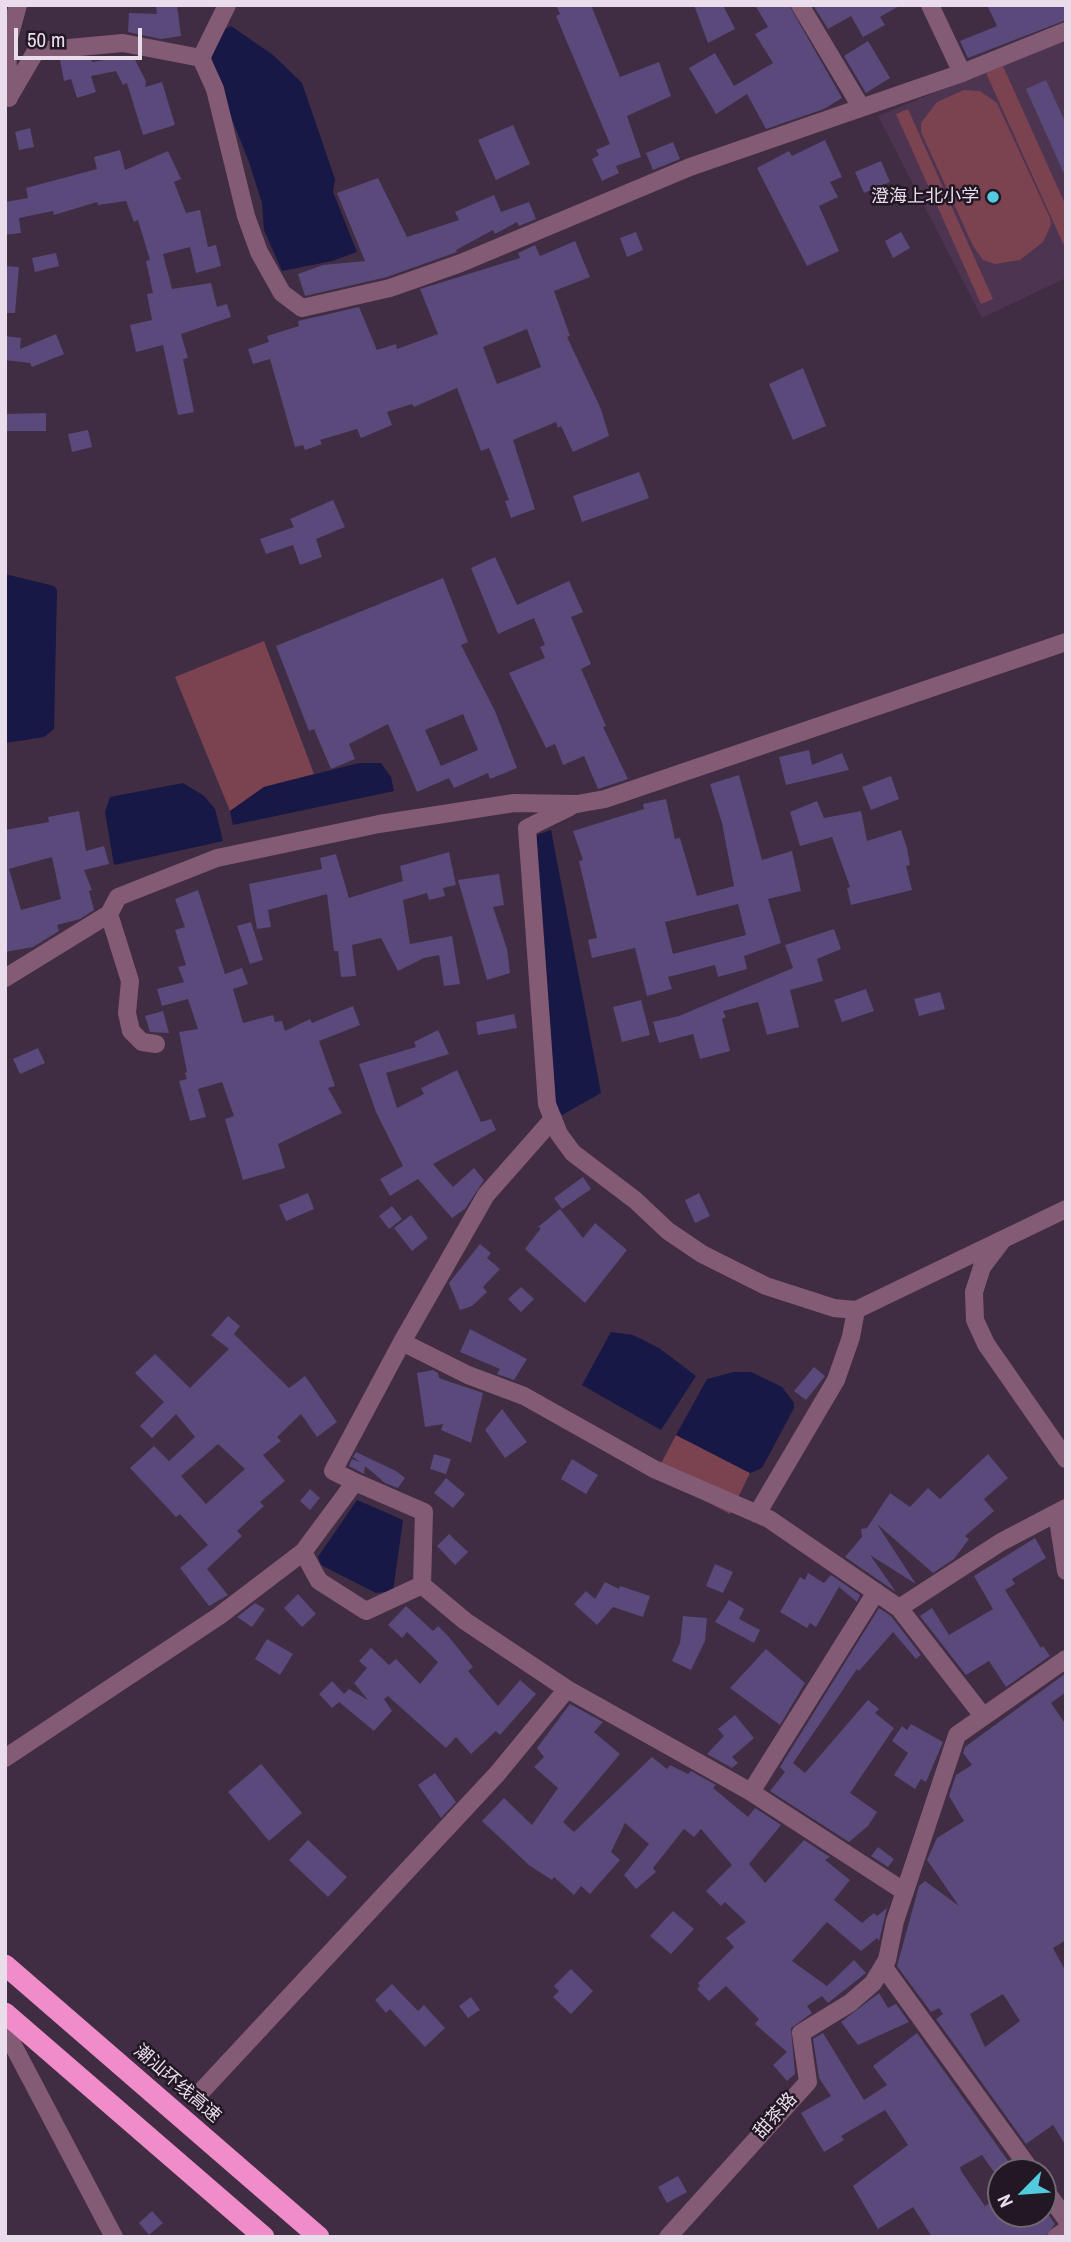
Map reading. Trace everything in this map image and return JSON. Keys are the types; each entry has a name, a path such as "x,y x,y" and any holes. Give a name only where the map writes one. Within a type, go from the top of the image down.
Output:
{"highway":[{"name":"潮汕环线高速","path":"5,1965 319,2237"},
{"path":"5,2012 264,2237"}],"street":[{"path":"7,101 7,45 18,5"},
{"path":"201,58 227,5"},
{"path":"800,5 862,107"},
{"path":"930,5 962,73"},
{"path":"201,58 215,89 246,216 259,252 282,293 302,308 390,288 461,263 690,167 962,73 1066,31"},
{"path":"7,101 36,51 123,43 201,58"},
{"path":"1066,642 645,787 577,804 527,828 547,1104 559,1134 573,1153 702,1254 766,1286 834,1308 856,1310 1066,1209"},
{"path":"5,978 60,947 109,914 118,897 217,858 379,824 487,807 514,803 577,804"},
{"path":"109,914 130,981 127,1013 131,1031 142,1042 156,1044"},
{"path":"422,1585 424,1512 333,1471 402,1342 486,1195 553,1119"},
{"path":"1003,1239 982,1267 974,1292 975,1320 986,1345 1066,1459"},
{"path":"757,1514 836,1380 851,1337 856,1310"},
{"path":"402,1342 468,1375 524,1396 654,1469 769,1519 899,1608 983,1716"},
{"path":"5,1758 219,1616 303,1552 355,1482"},
{"path":"899,1608 1002,1542 1061,1511 1066,1571"},
{"path":"303,1552 319,1581 366,1611 422,1585"},
{"path":"422,1585 465,1621 567,1689 751,1792 905,1892"},
{"path":"751,1792 876,1592"},
{"path":"1022,2158 884,1966 905,1892 957,1735 1066,1659"},
{"path":"197,2096 497,1774 567,1689"},
{"name":"甜茶路","path":"668,2237 808,2082 801,2034 850,2003 873,1983 884,1966"},
{"path":"5,2030 114,2237"},
{"path":"1056,2237 1066,2230"}],"shaded area":[{"path":"231,26 273,55 302,83 335,179 333,192 357,252 332,261 282,271 264,230 262,203 249,162 213,71 212,57 219,32"},
{"name":"澄海上北小学","path":"1066,38 1066,278 982,318 878,116"},
{"path":"1003,66 1066,206 1066,250 986,73"},
{"path":"964,90 980,91 997,103 1050,218 1051,225 1043,242 1020,260 995,264 983,260 973,246 921,132 921,123 937,102"},
{"path":"908,109 993,299 981,304 896,114"},
{"path":"5,574 54,586 57,590 54,729 44,737 5,743"},
{"path":"264,641 314,774 264,787 230,811 175,677"},
{"path":"359,763 381,763 391,777 394,791 233,825 230,811 264,787"},
{"path":"183,783 204,796 215,809 223,841 114,865 105,812 110,797"},
{"path":"551,830 601,1093 562,1115 555,1105 534,836"},
{"path":"611,1332 633,1335 659,1348 696,1376 661,1430 582,1385"},
{"path":"734,1372 751,1372 782,1387 794,1403 794,1408 762,1468 750,1473 676,1435 707,1379"},
{"path":"676,1435 750,1473 730,1514 655,1475"},
{"path":"357,1500 403,1520 393,1591 376,1593 321,1565 318,1557"}],"building":[{"path":"156,5 177,5 181,36 161,39 128,32 129,13 157,14"},
{"path":"556,5 591,5 620,77 659,62 671,96 627,116 641,157 616,166 619,173 602,181 592,159 599,155 596,150 610,144 556,16 560,14"},
{"path":"694,5 723,5 735,29 708,43"},
{"path":"755,5 789,5 842,98 824,109 766,129 747,94 716,114 689,68 715,53 734,86 773,63 755,34 768,27"},
{"path":"813,5 901,5 880,17 885,25 863,37 851,16 828,29"},
{"path":"987,5 1066,5 1066,20 968,58 960,41 997,26"},
{"path":"868,41 890,78 866,93 844,56"},
{"path":"133,56 146,81 145,87 162,82 175,125 143,135 127,83 123,85 116,71 91,76 96,92 77,98 71,79 64,81 60,60 91,57 92,62"},
{"path":"1046,80 1066,124 1066,178 1026,89"},
{"path":"513,125 530,164 496,180 478,140"},
{"path":"30,128 34,147 19,150 15,132"},
{"path":"825,140 842,177 830,182 838,197 819,206 839,251 807,266 757,168 789,151 792,156"},
{"path":"673,142 680,159 653,170 646,153"},
{"path":"120,150 125,170 168,151 181,179 174,182 186,213 200,210 208,247 216,245 221,266 196,273 190,247 163,254 172,289 211,283 217,307 227,304 231,317 181,334 188,358 183,359 194,412 178,415 163,345 136,352 130,325 152,320 147,294 153,293 146,261 150,260 138,220 134,222 126,201 98,205 97,202 54,215 53,211 19,218 21,233 5,235 5,202 28,198 26,188 97,169 94,157"},
{"path":"881,161 890,182 864,193 855,172"},
{"path":"378,178 407,237 459,220 455,212 494,195 501,212 529,202 536,219 519,226 517,222 495,234 493,230 456,250 457,252 387,277 305,296 298,274 323,265 365,261 337,193"},
{"path":"636,232 643,250 627,257 620,238"},
{"path":"901,232 910,248 893,258 885,241"},
{"path":"575,241 590,277 554,291 570,336 567,337 601,409 609,436 573,452 561,426 558,428 556,422 513,440 535,509 511,518 505,501 509,500 489,448 481,451 457,388 414,407 412,404 387,412 392,425 361,438 357,429 320,440 322,444 305,450 303,445 295,447 270,359 253,364 248,349 269,342 267,336 299,326 298,321 359,307 377,350 396,344 397,349 438,334 420,289 520,258 518,253 535,245 540,256","holes":["527,329 541,367 497,384 483,347"]},
{"path":"56,253 59,266 35,272 32,258"},
{"path":"5,266 19,267 15,313 5,313"},
{"path":"56,334 64,354 32,367 30,363 5,360 5,336 21,338 20,349"},
{"path":"803,368 826,426 793,440 769,384"},
{"path":"46,413 46,431 5,431 5,414"},
{"path":"88,430 92,447 72,452 68,434"},
{"path":"639,472 649,498 582,522 573,496"},
{"path":"333,500 345,527 316,539 322,557 300,565 293,545 266,554 260,539 294,527 290,519"},
{"path":"495,557 517,605 569,581 583,612 571,617 591,664 581,669 606,726 603,727 628,779 598,789 584,756 563,765 555,744 546,748 509,673 545,658 540,647 545,645 534,618 498,634 471,568"},
{"path":"443,578 468,642 461,645 495,711 517,768 490,779 488,773 454,788 449,778 417,792 388,724 349,744 355,759 331,769 314,729 309,731 276,646","holes":["463,714 478,750 441,766 425,730"]},
{"path":"809,750 812,765 842,753 849,770 786,785 779,757"},
{"path":"739,775 762,860 792,851 801,891 768,899 781,943 744,956 747,969 718,977 715,965 668,977 672,989 647,996 635,948 592,958 588,940 597,938 579,861 583,860 573,831 644,809 643,804 666,799 675,839 680,838 697,896 734,886 722,823 710,784","holes":["738,904 746,935 673,954 665,922"]},
{"path":"891,776 899,799 871,810 862,787"},
{"path":"817,801 824,818 861,811 867,841 901,830 907,848 910,865 906,866 912,890 851,905 847,888 850,887 832,837 800,846 790,812"},
{"path":"79,811 86,851 104,846 109,864 84,870 92,890 89,891 94,910 80,919 57,925 59,931 33,947 5,952 5,830 49,822 48,817","holes":["52,857 61,899 21,910 9,869 5,870"]},
{"path":"449,852 456,885 443,888 445,896 429,900 427,893 403,900 410,944 452,936 460,984 444,986 439,955 424,958 398,971 381,938 352,945 356,976 341,977 338,951 334,951 327,894 268,910 271,927 257,929 249,884 322,869 320,858 336,854 349,898 403,881 400,866"},
{"path":"499,874 504,905 493,907 507,949 510,973 487,980 458,880"},
{"path":"198,890 225,974 242,968 248,984 233,989 243,1023 273,1015 275,1022 282,1021 285,1031 310,1019 312,1023 353,1006 360,1025 319,1041 335,1086 328,1088 342,1113 278,1144 285,1168 243,1180 225,1119 234,1116 222,1082 198,1089 206,1117 190,1121 179,1081 187,1079 187,1072 179,1032 198,1029 188,999 162,1006 157,989 184,982 178,967 186,965 175,930 185,927 175,899"},
{"path":"251,922 263,960 250,964 237,926"},
{"path":"834,929 841,949 817,959 823,981 790,990 799,1027 767,1035 758,1002 723,1011 726,1017 722,1019 730,1051 700,1059 693,1034 659,1043 653,1022 679,1016 793,968 785,945"},
{"path":"866,989 874,1011 842,1022 834,1000"},
{"path":"940,992 945,1009 919,1016 914,999"},
{"path":"641,1000 650,1035 622,1042 613,1007"},
{"path":"163,1011 169,1033 150,1032 145,1016"},
{"path":"514,1014 517,1028 478,1035 476,1022"},
{"path":"438,1030 449,1054 386,1073 397,1108 424,1094 421,1088 457,1070 481,1122 491,1119 496,1130 433,1164 453,1187 474,1168 484,1180 465,1209 452,1218 418,1179 390,1196 380,1179 403,1166 376,1112 359,1064 416,1047 414,1042"},
{"path":"38,1048 45,1063 20,1074 13,1059"},
{"path":"583,1177 591,1189 562,1209 554,1198"},
{"path":"308,1193 314,1209 286,1221 279,1205"},
{"path":"699,1193 710,1216 695,1223 685,1200"},
{"path":"392,1206 402,1219 389,1229 379,1216"},
{"path":"560,1209 583,1238 595,1223 627,1250 585,1303 525,1249 541,1228 538,1227"},
{"path":"411,1215 428,1238 412,1251 394,1228"},
{"path":"480,1244 491,1253 487,1258 500,1269 483,1287 487,1292 472,1306 460,1310 449,1283"},
{"path":"521,1287 534,1299 521,1312 508,1299"},
{"path":"228,1316 240,1326 234,1334 289,1388 305,1376 337,1422 317,1437 301,1414 277,1437 281,1441 263,1455 285,1481 260,1502 264,1506 237,1531 242,1536 207,1569 228,1595 209,1606 180,1568 208,1545 180,1514 176,1517 130,1468 154,1446 169,1461 195,1437 176,1414 152,1438 140,1426 164,1402 135,1373 155,1354 190,1388 229,1349 211,1335","holes":["218,1444 245,1469 206,1504 181,1476"]},
{"path":"470,1329 527,1359 514,1380 497,1374 500,1369 460,1352"},
{"path":"814,1367 825,1376 806,1400 794,1391"},
{"path":"433,1370 438,1373 439,1378 483,1393 471,1443 441,1430 443,1424 425,1427 417,1373"},
{"path":"502,1409 527,1442 505,1458 485,1430"},
{"path":"356,1452 405,1478 398,1488 385,1483 365,1466 364,1474 349,1466 352,1459 360,1462 353,1457"},
{"path":"434,1454 451,1459 446,1474 430,1469"},
{"path":"988,1454 1008,1478 984,1499 994,1511 965,1536 969,1539 954,1559 933,1573 877,1524 916,1584 870,1555 896,1592 845,1557 862,1537 861,1529 867,1528 890,1493 910,1507 928,1488 940,1499"},
{"path":"572,1459 598,1475 586,1494 561,1479"},
{"path":"446,1478 465,1494 453,1508 434,1493"},
{"path":"310,1489 320,1498 310,1510 300,1501"},
{"path":"449,1534 468,1552 455,1565 437,1546"},
{"path":"1035,1538 1046,1558 1012,1579 1015,1584 1005,1590 1041,1648 1043,1646 1050,1656 1006,1687 989,1661 966,1675 920,1616 932,1608 949,1635 993,1609 974,1576"},
{"path":"715,1564 733,1572 723,1593 706,1586"},
{"path":"808,1573 824,1583 831,1575 860,1595 857,1602 839,1587 816,1627 810,1623 807,1628 780,1612 800,1577 805,1580"},
{"path":"605,1582 619,1589 620,1586 650,1596 643,1617 613,1607 597,1625 574,1604 586,1591 595,1599"},
{"path":"298,1594 316,1614 302,1627 284,1608"},
{"path":"729,1600 744,1609 739,1619 760,1630 754,1643 715,1622"},
{"path":"255,1603 265,1609 252,1627 237,1617"},
{"path":"406,1606 433,1631 438,1626 449,1637 473,1667 468,1671 498,1706 520,1680 536,1694 500,1735 496,1731 471,1754 456,1737 446,1748 388,1696 384,1699 392,1711 374,1731 339,1702 332,1708 319,1694 332,1681 344,1694 349,1689 368,1700 354,1683 367,1668 359,1661 371,1648 389,1665 396,1659 420,1684 438,1662 407,1632 402,1638 388,1625"},
{"path":"879,1608 891,1616 921,1655 916,1659 893,1632 859,1671 857,1669 793,1763 805,1773 868,1700 879,1709 875,1713 894,1728 850,1793 877,1812 868,1826 849,1842 770,1791 785,1772 780,1767"},
{"path":"683,1616 707,1618 705,1641 691,1670 672,1661 680,1643"},
{"path":"267,1639 293,1654 280,1675 255,1659"},
{"path":"766,1649 805,1683 780,1725 730,1688"},
{"path":"1066,1673 1066,1692 1051,1703 1066,1725 1066,1940 1053,1948 1066,1972 1066,2146 1053,2125 1026,2144 936,2019 943,2014 939,2008 931,2012 897,1966 919,1886 925,1881 959,1906 927,1860 937,1838 964,1821 949,1796 956,1775 972,1765 963,1753 965,1747","holes":["1003,1994 1020,2021 985,2047 970,2014"]},
{"path":"570,1704 603,1722 594,1732 620,1754 563,1822 574,1832 652,1757 667,1769 670,1765 688,1774 691,1771 716,1785 713,1788 748,1817 755,1808 781,1825 749,1864 765,1883 804,1840 830,1857 825,1860 850,1880 834,1900 862,1923 874,1913 877,1916 887,1908 879,1941 877,1938 861,1951 827,1922 792,1961 827,1986 854,1960 866,1973 828,2003 822,1996 807,2006 812,2013 791,2028 795,2074 787,2081 773,2065 787,2052 755,2024 759,2019 726,1986 709,2001 697,1989 700,1986 698,1983 734,1947 726,1938 746,1922 725,1902 721,1906 706,1891 732,1865 701,1829 694,1837 684,1829 653,1868 656,1872 636,1889 624,1875 649,1844 625,1823 611,1852 620,1860 590,1894 581,1886 574,1895 554,1877 552,1880 530,1866 482,1821 504,1798 532,1825 558,1788 534,1767 544,1757 537,1748"},
{"path":"735,1715 754,1738 732,1757 738,1763 732,1768 707,1754 724,1736 718,1729"},
{"path":"911,1724 943,1742 926,1782 921,1779 915,1789 894,1775 908,1753 892,1741 902,1726 907,1730"},
{"path":"261,1764 302,1813 269,1841 228,1792"},
{"path":"435,1773 456,1802 441,1818 418,1785"},
{"path":"308,1840 347,1877 328,1897 289,1860"},
{"path":"878,1847 894,1859 888,1867 871,1856"},
{"path":"673,1911 694,1929 671,1954 650,1936"},
{"path":"571,1969 593,1991 571,2014 553,1997 559,1991 554,1986"},
{"path":"392,1984 418,2011 424,2005 445,2028 425,2047 390,2009 386,2013 375,2000"},
{"path":"879,1993 888,2008 896,2004 909,2022 858,2045 841,2022"},
{"path":"471,1997 480,2010 468,2018 459,2006"},
{"path":"823,2033 864,2100 887,2085 873,2066 917,2033 1006,2158 987,2158 987,2162 982,2155 960,2167 985,2206 987,2205 987,2228 1052,2228 1045,2237 932,2237 913,2207 878,2229 853,2186 908,2145 885,2110 841,2136 844,2140 824,2152 801,2113 831,2096 819,2078 813,2039"},
{"path":"678,2176 687,2192 667,2203 658,2187"},
{"path":"152,2211 163,2223 149,2235 139,2223"}],"place":[{"name":"澄海上北小学","path":"993,197"}]}
